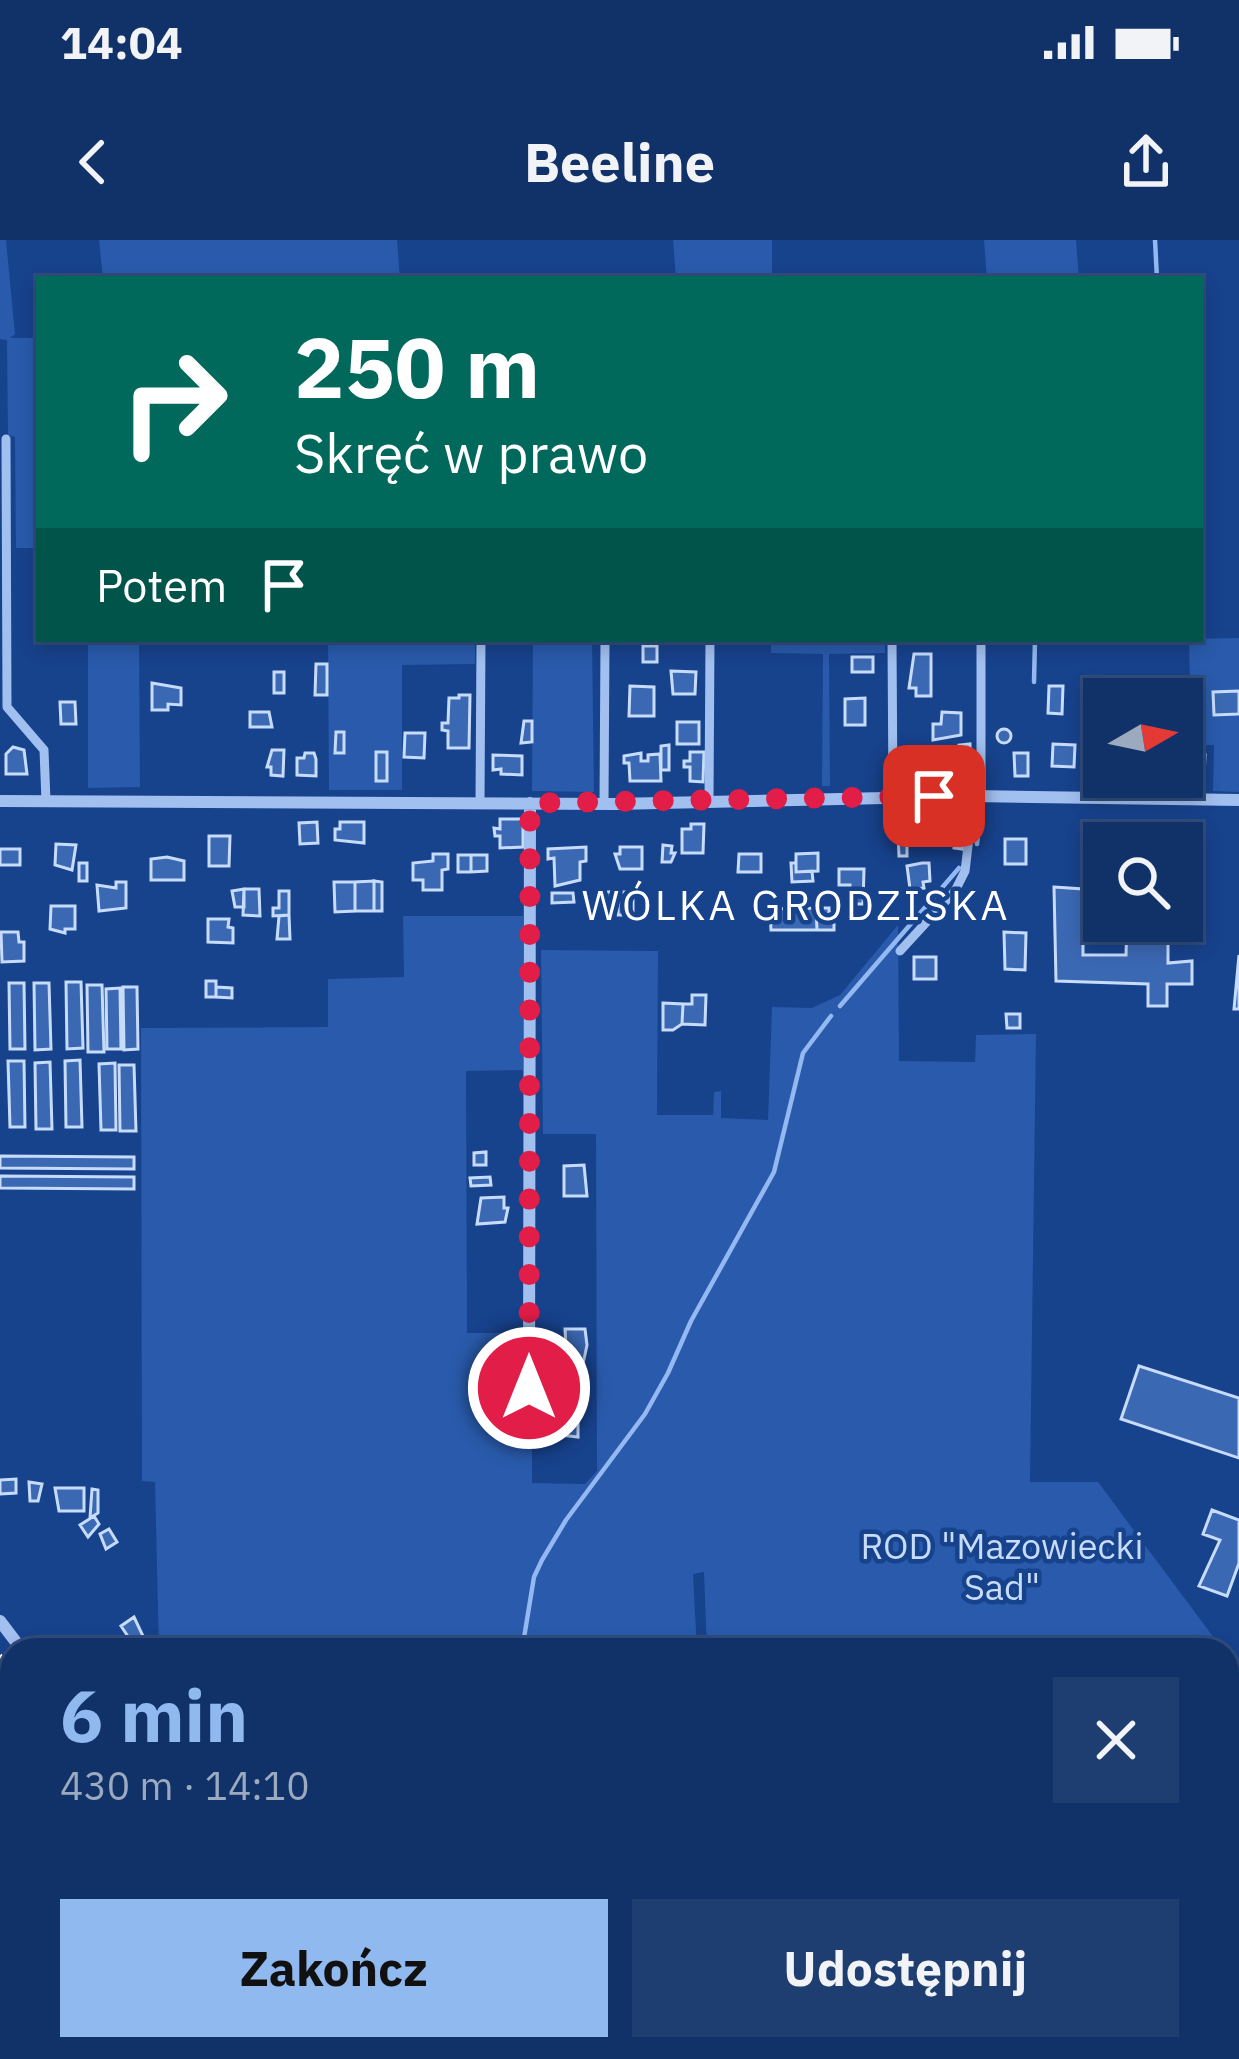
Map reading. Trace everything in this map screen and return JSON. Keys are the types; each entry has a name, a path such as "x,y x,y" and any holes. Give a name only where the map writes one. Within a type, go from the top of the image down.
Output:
{"street":[{"path":"0,801 604,804 978,796 1239,800"},
{"path":"529,1388 530,803"}],"lane":[{"path":"6,440 7,707 44,750 46,801"},
{"path":"480,803 482,642"},
{"path":"604,804 605,642"},
{"path":"709,801 710,642"},
{"path":"892,642 893,797"},
{"path":"900,951 955,891 965,871 978,796 981,642"}],"green space":[{"path":"0,240 6,240 15,334 10,338 36,338 36,548 16,548 15,437 8,435 7,340 0,339"},
{"path":"99,240 397,240 400,276 103,276"},
{"path":"673,240 772,240 772,276 676,276"},
{"path":"984,240 1076,240 1079,276 987,276"},
{"path":"1239,638 1239,792 1213,791 1214,745 1203,745 1203,678 1190,678 1189,642"},
{"path":"88,642 139,642 140,787 88,788"},
{"path":"328,642 475,642 475,664 402,665 402,790 329,790"},
{"path":"533,642 592,642 594,792 532,791"},
{"path":"771,642 885,642 885,653 829,654 830,786 822,786 823,654 771,653"},
{"name":"ROD \"Mazowiecki Sad\"","path":"403,916 523,916 523,1070 466,1071 467,1333 523,1333 524,1395 532,1395 532,1483 585,1484 597,1471 596,1134 543,1134 541,950 658,951 657,1115 713,1115 714,1092 721,1091 721,1118 768,1120 772,1007 812,1008 840,995 898,925 899,1061 975,1062 976,1035 1036,1034 1030,1482 1098,1482 1214,1638 707,1638 704,1572 693,1574 696,1638 159,1638 155,1482 142,1481 141,1028 328,1027 328,979 404,977"}],"building":[{"path":"643,646 657,646 657,662 643,662"},
{"path":"914,654 931,654 931,696 916,696 916,688 909,688"},
{"path":"852,657 873,657 873,672 852,672"},
{"path":"316,664 327,664 327,695 315,695"},
{"path":"671,671 696,672 695,694 673,694"},
{"path":"274,672 284,672 284,693 274,693"},
{"path":"152,683 181,688 181,705 152,710"},
{"path":"630,686 654,687 654,716 629,716"},
{"path":"1049,686 1063,686 1062,714 1048,713"},
{"path":"1239,691 1239,714 1214,715 1213,692"},
{"path":"470,695 469,748 448,748 448,731 442,730 442,723 448,723 449,698"},
{"path":"865,698 865,725 845,725 845,699"},
{"path":"60,702 75,702 76,724 61,724"},
{"path":"250,712 269,712 272,727 250,727"},
{"path":"942,712 961,713 961,735 933,740 933,724 941,724"},
{"path":"524,721 532,721 532,742 521,743"},
{"path":"677,722 699,722 699,744 677,744"},
{"path":"1004,729 1011,736 1004,743 997,736"},
{"path":"336,732 344,732 344,753 335,753"},
{"path":"405,733 425,733 424,758 404,757"},
{"path":"970,744 971,780 951,783 945,761 950,761 949,752"},
{"path":"1053,744 1075,745 1074,767 1052,766"},
{"path":"669,745 669,770 661,770 661,746"},
{"path":"13,747 24,750 27,774 6,774 6,754"},
{"path":"272,750 284,750 283,776 271,775 267,767"},
{"path":"376,752 387,752 387,781 376,781"},
{"path":"690,752 704,752 703,782 690,781 690,767 684,767 684,761 690,761"},
{"path":"305,753 314,753 316,776 297,775 297,758 304,758"},
{"path":"641,753 641,761 660,754 661,781 630,781 624,756"},
{"path":"1014,753 1028,753 1028,776 1015,776"},
{"path":"493,755 522,756 522,775 493,770"},
{"path":"945,816 953,816 952,843 940,844 939,822 945,822"},
{"path":"500,819 523,819 523,847 500,848 494,828 500,829"},
{"path":"317,822 318,843 300,844 299,823"},
{"path":"340,822 364,822 364,843 335,840"},
{"path":"920,822 939,822 940,844 929,844 928,833 920,834"},
{"path":"691,824 704,824 703,853 682,853 682,829 691,829"},
{"path":"956,830 965,831 962,849 954,848"},
{"path":"898,834 907,834 907,856 899,856"},
{"path":"209,836 230,836 229,866 209,866"},
{"path":"1005,839 1026,839 1026,864 1005,864"},
{"path":"56,844 76,845 72,870 55,865"},
{"path":"663,845 672,846 671,862 662,862"},
{"path":"586,847 580,880 555,886 554,858 548,859 548,849"},
{"path":"620,847 642,847 642,869 620,869 615,854 620,854"},
{"path":"0,849 20,849 20,865 0,865"},
{"path":"818,853 818,871 796,872 796,854"},
{"path":"433,854 448,854 448,869 442,870 442,890 423,890 423,880 413,880 413,863 433,861"},
{"path":"739,854 761,854 761,872 738,872"},
{"path":"458,855 471,855 471,872 458,872"},
{"path":"471,855 487,855 487,871 471,872"},
{"path":"151,859 184,861 184,880 151,880"},
{"path":"79,863 87,863 87,881 79,881"},
{"path":"791,863 796,863 796,872 812,871 813,881 792,882"},
{"path":"929,863 930,881 923,882 924,888 910,889 907,866"},
{"path":"839,869 864,869 863,904 849,904 850,885 839,885"},
{"path":"374,881 382,882 382,911 374,911"},
{"path":"374,881 374,911 355,911 355,882"},
{"path":"116,882 126,882 126,908 99,911 97,885 116,888"},
{"path":"334,882 355,882 355,911 335,912"},
{"path":"1054,887 1083,889 1083,955 1126,955 1126,942 1168,942 1168,963 1192,961 1192,984 1167,984 1167,1006 1148,1006 1148,984 1056,981"},
{"path":"244,889 259,889 260,916 243,915"},
{"path":"244,889 244,907 235,907 232,891"},
{"path":"279,891 289,891 289,915 273,916 273,908 279,908"},
{"path":"603,892 633,892 633,904 603,904"},
{"path":"552,893 573,893 574,902 552,903"},
{"path":"618,904 633,904 633,915 618,915"},
{"path":"51,906 75,906 75,929 65,929 65,933 50,929"},
{"path":"816,908 817,930 771,930 770,909"},
{"path":"816,908 834,913 834,930 817,930"},
{"path":"289,915 290,939 277,939 279,916"},
{"path":"208,919 229,919 233,943 208,942"},
{"path":"1,932 18,932 19,942 24,942 24,961 2,962"},
{"path":"1004,932 1026,933 1025,970 1005,969"},
{"path":"1239,955 1239,1009 1234,1009"},
{"path":"914,957 936,957 936,979 914,979"},
{"path":"206,981 216,981 216,997 206,997"},
{"path":"66,982 81,982 83,1048 67,1049"},
{"path":"9,983 24,983 25,1049 10,1049"},
{"path":"34,983 49,983 51,1049 35,1050"},
{"path":"87,985 102,985 104,1052 88,1052"},
{"path":"123,987 137,987 138,1049 124,1050"},
{"path":"216,987 232,988 232,998 216,997"},
{"path":"120,988 121,1049 107,1049 106,989"},
{"path":"692,995 706,995 705,1025 682,1024 683,1004 692,1004"},
{"path":"663,1003 683,1004 682,1024 673,1030 663,1030"},
{"path":"1006,1014 1020,1014 1020,1028 1007,1028"},
{"path":"80,1060 82,1127 66,1127 65,1061"},
{"path":"8,1061 24,1061 25,1127 10,1127"},
{"path":"50,1062 52,1129 36,1129 35,1063"},
{"path":"115,1063 116,1130 101,1130 99,1064"},
{"path":"119,1065 134,1065 136,1131 120,1131"},
{"path":"486,1152 486,1165 474,1165 474,1153"},
{"path":"0,1156 134,1157 134,1169 0,1168"},
{"path":"584,1165 587,1196 564,1196 564,1166"},
{"path":"0,1176 134,1177 134,1189 0,1188"},
{"path":"490,1177 491,1185 471,1186 470,1178"},
{"path":"504,1197 505,1222 477,1224 481,1198"},
{"path":"565,1329 585,1329 583,1364 567,1364"},
{"path":"1139,1366 1239,1398 1239,1458 1121,1419"},
{"path":"578,1415 578,1437 542,1433 542,1416"},
{"path":"16,1479 16,1493 0,1494 0,1480"},
{"path":"29,1482 42,1484 38,1501 30,1501"},
{"path":"55,1488 84,1488 84,1511 59,1511"},
{"path":"92,1489 98,1490 98,1513 90,1518"},
{"path":"1212,1510 1239,1520 1239,1563 1227,1596 1199,1586 1220,1540 1203,1534"},
{"path":"94,1516 99,1524 88,1537 80,1525"},
{"path":"109,1529 117,1542 106,1549 100,1534"},
{"path":"134,1617 143,1636 129,1638 121,1626"}],"waterway":[{"path":"1155,240 1157,276"},
{"path":"1034,682 1035,642"},
{"path":"977,844 979,827"},
{"path":"840,1006 959,868"},
{"path":"524,1638 534,1577 542,1560 645,1414 668,1373 691,1321 774,1172 803,1053 831,1016"}],"district":[{"name":"WÓLKA GRODZISKA","path":"796,904"}],"route":[{"path":"529,1388 530,803 934,796"}]}
